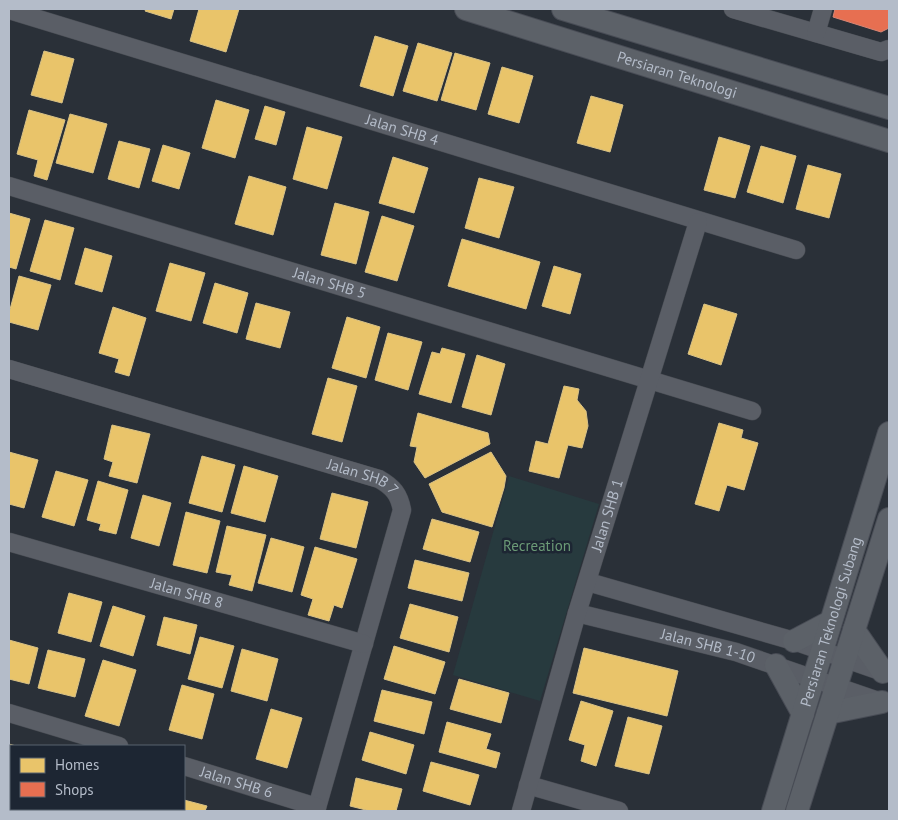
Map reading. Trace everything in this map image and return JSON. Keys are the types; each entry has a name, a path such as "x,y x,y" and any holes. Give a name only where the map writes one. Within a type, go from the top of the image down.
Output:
{"main road":[{"name":"Persiaran Teknologi","path":"466,9 889,141"},
{"name":"Persiaran Teknologi","path":"563,9 889,108"},
{"name":"Persiaran Teknologi Subang","path":"773,811 889,433"},
{"name":"Persiaran Teknologi Subang","path":"797,811 889,519"},
{"path":"794,641 830,622"},
{"path":"854,630 886,673"},
{"path":"776,665 803,714"},
{"path":"828,713 885,703"}],"street":[{"path":"733,9 882,52 889,49"},
{"path":"816,33 823,9"},
{"name":"Jalan SHB 4","path":"9,10 698,222 796,250"},
{"name":"Jalan SHB 5","path":"9,186 752,411"},
{"name":"Jalan SHB 1","path":"521,811 577,613 698,222"},
{"name":"Jalan SHB 7","path":"9,369 379,479 392,487 400,498 402,510 316,809"},
{"name":"Jalan SHB 8","path":"9,542 364,644"},
{"name":"Jalan SHB 1-10","path":"588,582 794,641 886,673"},
{"path":"647,629 656,601"},
{"name":"Jalan SHB 1-10","path":"577,613 736,652 885,703"},
{"path":"736,652 743,627"},
{"path":"9,713 116,745"},
{"name":"Jalan SHB 6","path":"185,766 316,809"},
{"path":"528,785 619,811"}],"green space":[{"name":"Recreation","path":"509,476 599,504 540,701 453,675"}],"building: Homes":[{"path":"146,9 174,9 171,19 145,11"},
{"path":"199,9 239,9 226,52 190,41"},
{"path":"375,36 408,46 393,96 360,86"},
{"path":"418,43 452,53 437,101 403,91"},
{"path":"44,51 74,59 62,103 31,95"},
{"path":"455,53 490,63 476,110 441,100"},
{"path":"502,67 533,76 519,123 488,114"},
{"path":"591,96 623,105 610,152 577,143"},
{"path":"216,100 249,110 235,158 202,148"},
{"path":"265,106 285,112 276,145 255,139"},
{"path":"29,110 65,120 47,180 34,176 38,160 17,154"},
{"path":"70,114 107,124 93,173 56,163"},
{"path":"307,127 342,137 327,189 293,179"},
{"path":"719,137 750,146 735,198 704,190"},
{"path":"119,141 150,149 139,188 108,179"},
{"path":"163,145 190,153 179,189 152,181"},
{"path":"761,146 796,156 783,203 747,192"},
{"path":"393,157 428,168 414,213 379,203"},
{"path":"808,165 841,174 829,218 796,209"},
{"path":"249,176 286,187 273,235 235,224"},
{"path":"479,178 514,187 499,238 465,228"},
{"path":"335,203 369,212 356,264 321,255"},
{"path":"9,213 30,219 16,269 9,267"},
{"path":"382,216 414,226 397,281 365,272"},
{"path":"45,220 74,228 60,280 30,271"},
{"path":"462,239 540,262 526,309 448,286"},
{"path":"85,248 112,256 102,292 75,284"},
{"path":"170,263 205,273 191,321 156,311"},
{"path":"554,266 581,274 570,314 542,306"},
{"path":"19,276 51,285 38,330 9,322 9,313"},
{"path":"215,283 248,293 237,333 203,323"},
{"path":"256,303 290,312 280,348 246,339"},
{"path":"704,304 737,314 721,365 688,354"},
{"path":"113,307 146,318 129,376 115,372 119,359 99,353"},
{"path":"347,317 380,327 366,378 332,368"},
{"path":"388,333 422,342 408,390 375,380"},
{"path":"442,348 465,354 451,403 419,394 432,352 440,354"},
{"path":"477,355 505,364 491,415 462,407"},
{"path":"328,378 357,386 342,442 312,434"},
{"path":"564,386 579,389 577,400 586,411 588,426 582,448 568,445 559,478 529,471 536,441 548,444"},
{"path":"418,413 488,433 490,444 425,478 414,462 417,447 410,446"},
{"path":"719,423 743,430 741,438 758,443 744,490 727,485 719,511 695,504"},
{"path":"112,425 150,434 137,483 109,476 113,462 104,459"},
{"path":"9,452 38,460 24,508 9,504"},
{"path":"491,452 506,476 492,527 442,512 429,484"},
{"path":"202,456 235,465 222,512 189,503"},
{"path":"244,466 278,476 265,522 231,513"},
{"path":"56,471 88,480 74,526 42,517"},
{"path":"98,481 128,490 116,534 99,530 101,524 87,520"},
{"path":"332,493 368,502 356,548 320,539"},
{"path":"143,495 171,503 159,546 131,538"},
{"path":"186,512 220,521 207,573 173,565"},
{"path":"432,519 479,532 470,562 423,549"},
{"path":"227,526 266,535 252,591 229,585 232,575 216,572"},
{"path":"271,538 304,547 292,592 258,583"},
{"path":"315,547 357,559 342,608 334,605 329,621 308,615 313,599 301,595"},
{"path":"415,560 469,573 462,601 408,588"},
{"path":"69,593 102,602 91,642 58,633"},
{"path":"410,604 458,617 449,652 400,638"},
{"path":"113,606 145,616 133,656 100,646"},
{"path":"164,617 197,625 190,654 157,645"},
{"path":"200,637 234,646 222,688 188,679"},
{"path":"9,640 38,648 29,684 9,679"},
{"path":"394,646 445,662 435,694 384,679"},
{"path":"584,648 678,671 667,716 573,693"},
{"path":"242,649 278,659 267,701 231,691"},
{"path":"48,650 85,659 75,697 38,688"},
{"path":"103,660 136,670 119,726 85,716"},
{"path":"459,679 509,693 501,723 450,709"},
{"path":"182,685 214,694 202,739 169,730"},
{"path":"382,690 432,702 424,734 374,721"},
{"path":"581,701 613,711 596,766 581,761 585,745 569,740"},
{"path":"271,709 302,718 287,768 256,759"},
{"path":"628,717 662,726 649,774 615,766"},
{"path":"447,722 491,734 486,749 500,753 496,768 439,752"},
{"path":"370,732 414,745 406,774 362,760"},
{"path":"9,744 12,745 10,745 9,784"},
{"path":"431,762 479,775 470,805 423,791"},
{"path":"356,778 402,789 396,811 370,811 350,806"},
{"path":"185,800 207,806 205,811 149,811 185,810"}],"building: Shops":[{"path":"835,9 889,9 889,28 881,32 833,17"}]}
